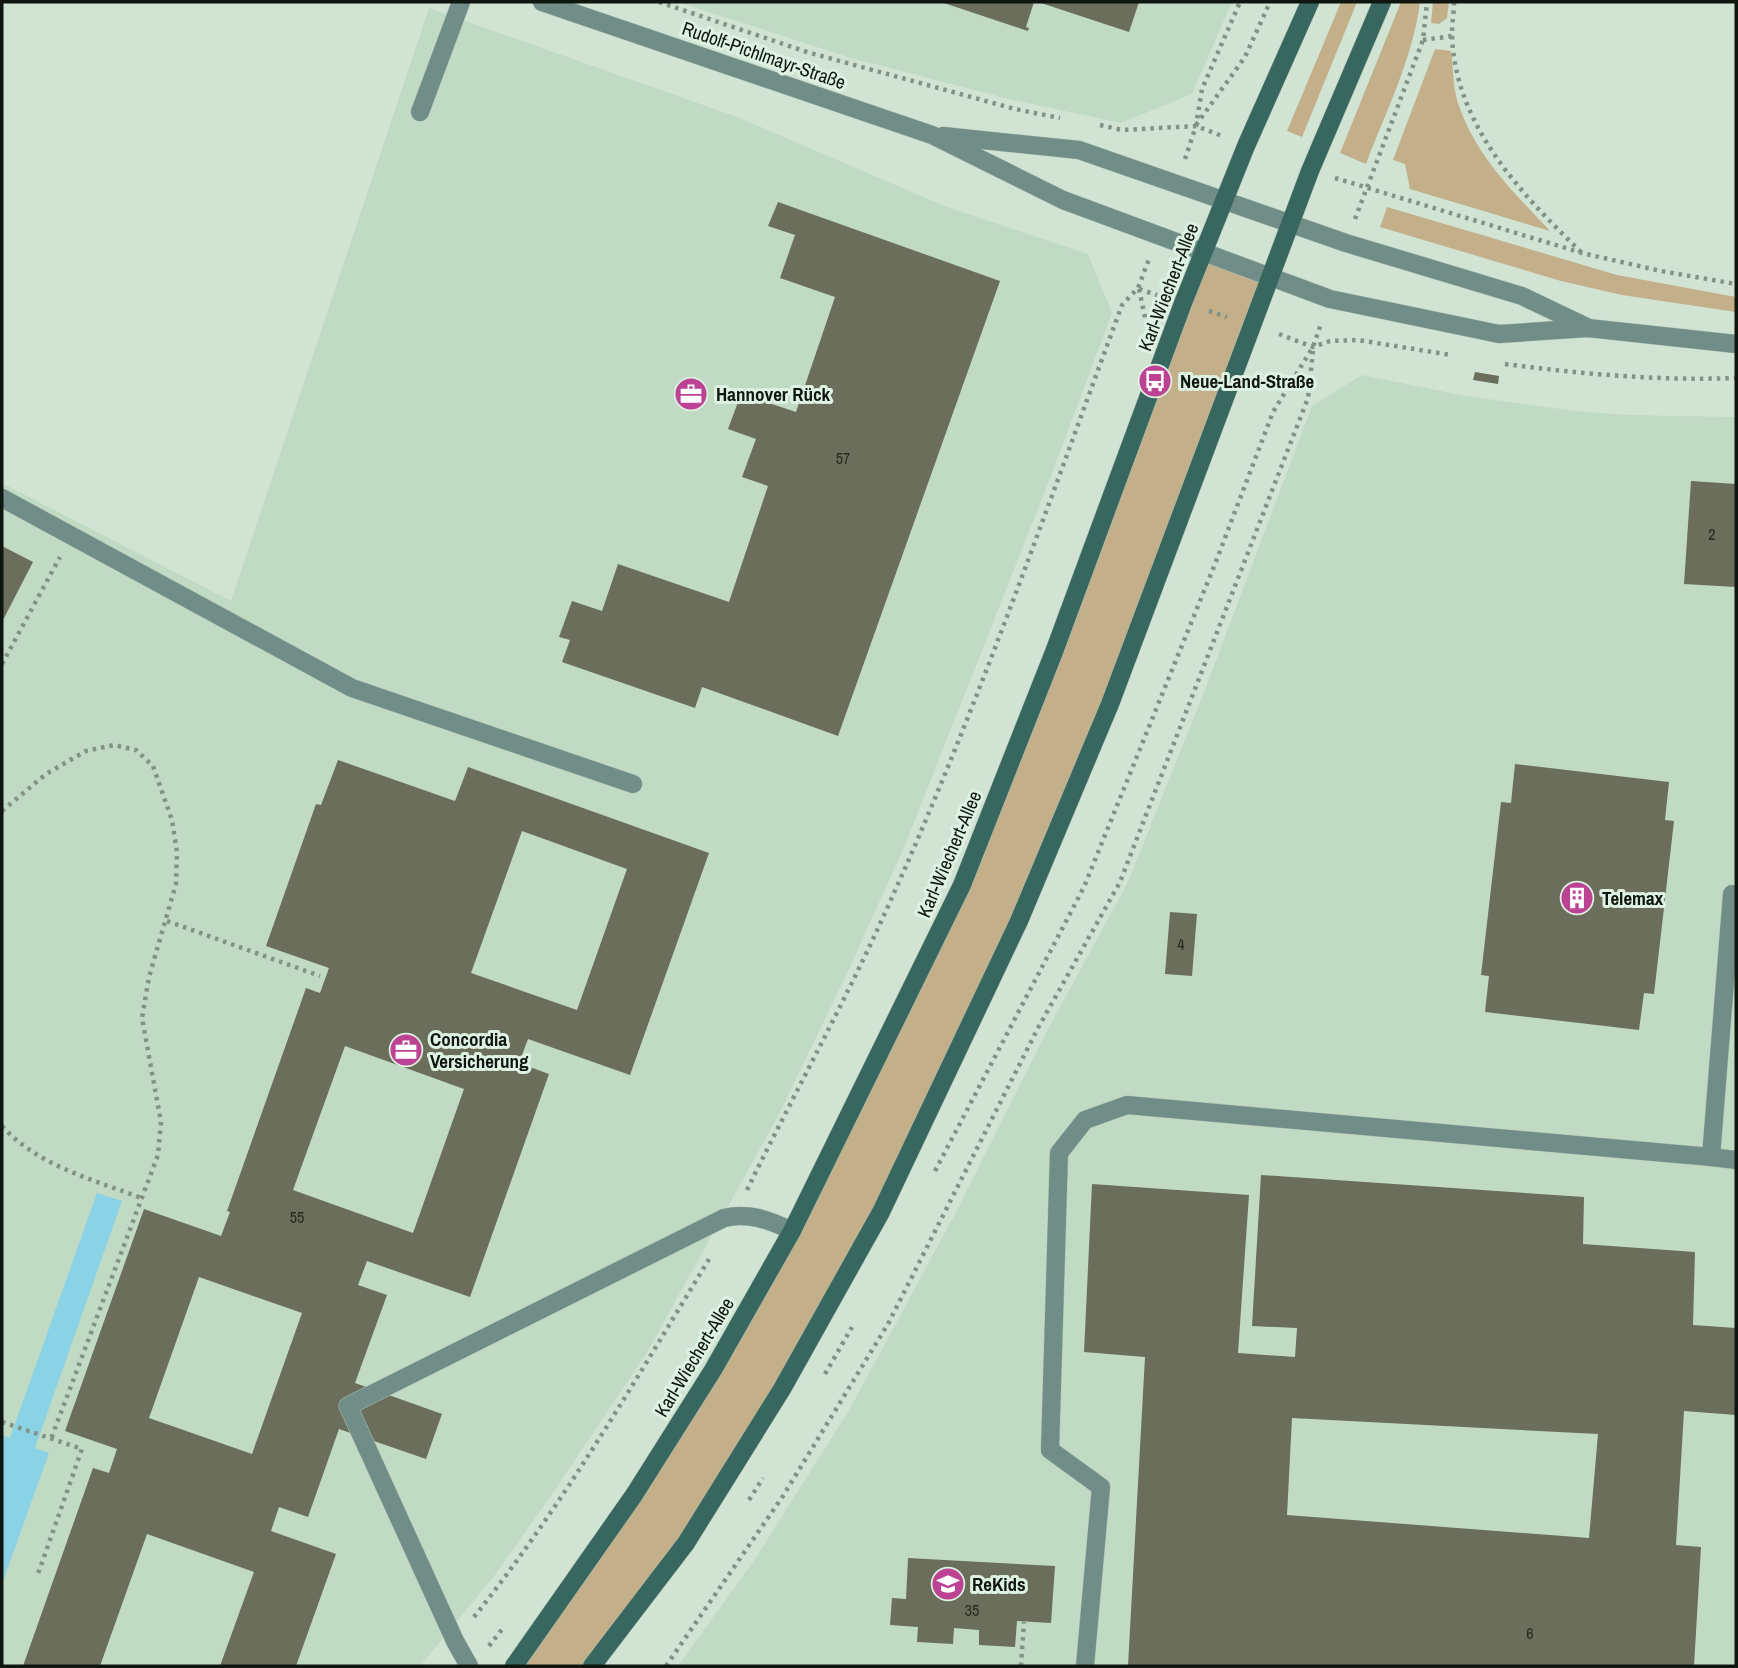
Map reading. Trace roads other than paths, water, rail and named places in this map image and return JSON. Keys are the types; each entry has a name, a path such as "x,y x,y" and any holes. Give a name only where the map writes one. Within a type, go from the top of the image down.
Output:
{"main road":[{"name":"Karl-Wiechert-Allee","path":"514,1666 634,1495 713,1370 792,1231 962,885 1054,652 1224,201 1310,2"},
{"path":"592,1666 686,1543 782,1389 881,1212 1019,921 1110,704 1310,170 1381,2"}],"street":[{"path":"421,112 461,2"},
{"name":"Rudolf-Pichlmayr-Straße","path":"542,2 572,6 932,135 1063,200 1204,252"},
{"name":"Rudolf-Pichlmayr-Straße","path":"932,135 1079,150 1291,224"},
{"path":"1291,224 1386,256 1522,296 1588,328"},
{"path":"1204,252 1330,299 1499,334 1588,328 1736,344"},
{"path":"2,498 352,688 633,784"},
{"path":"1710,1157 1732,894"},
{"path":"1085,1666 1101,1487 1050,1450 1059,1153 1085,1120 1127,1105 1736,1160"},
{"path":"469,1666 455,1641 348,1406 724,1217 735,1215 768,1219 792,1231"}],"water":[{"path":"97,1193 122,1201 35,1448 49,1453 2,1584 2,1435 10,1438"}],"place":[{"name":"Neue-Land-Straße","path":"1155,381"},
{"name":"Hannover Rück","path":"691,394"},
{"name":"Telemax","path":"1577,898"},
{"name":"Concordia Versicherung","path":"406,1050"},
{"name":"ReKids","path":"948,1584"}]}
